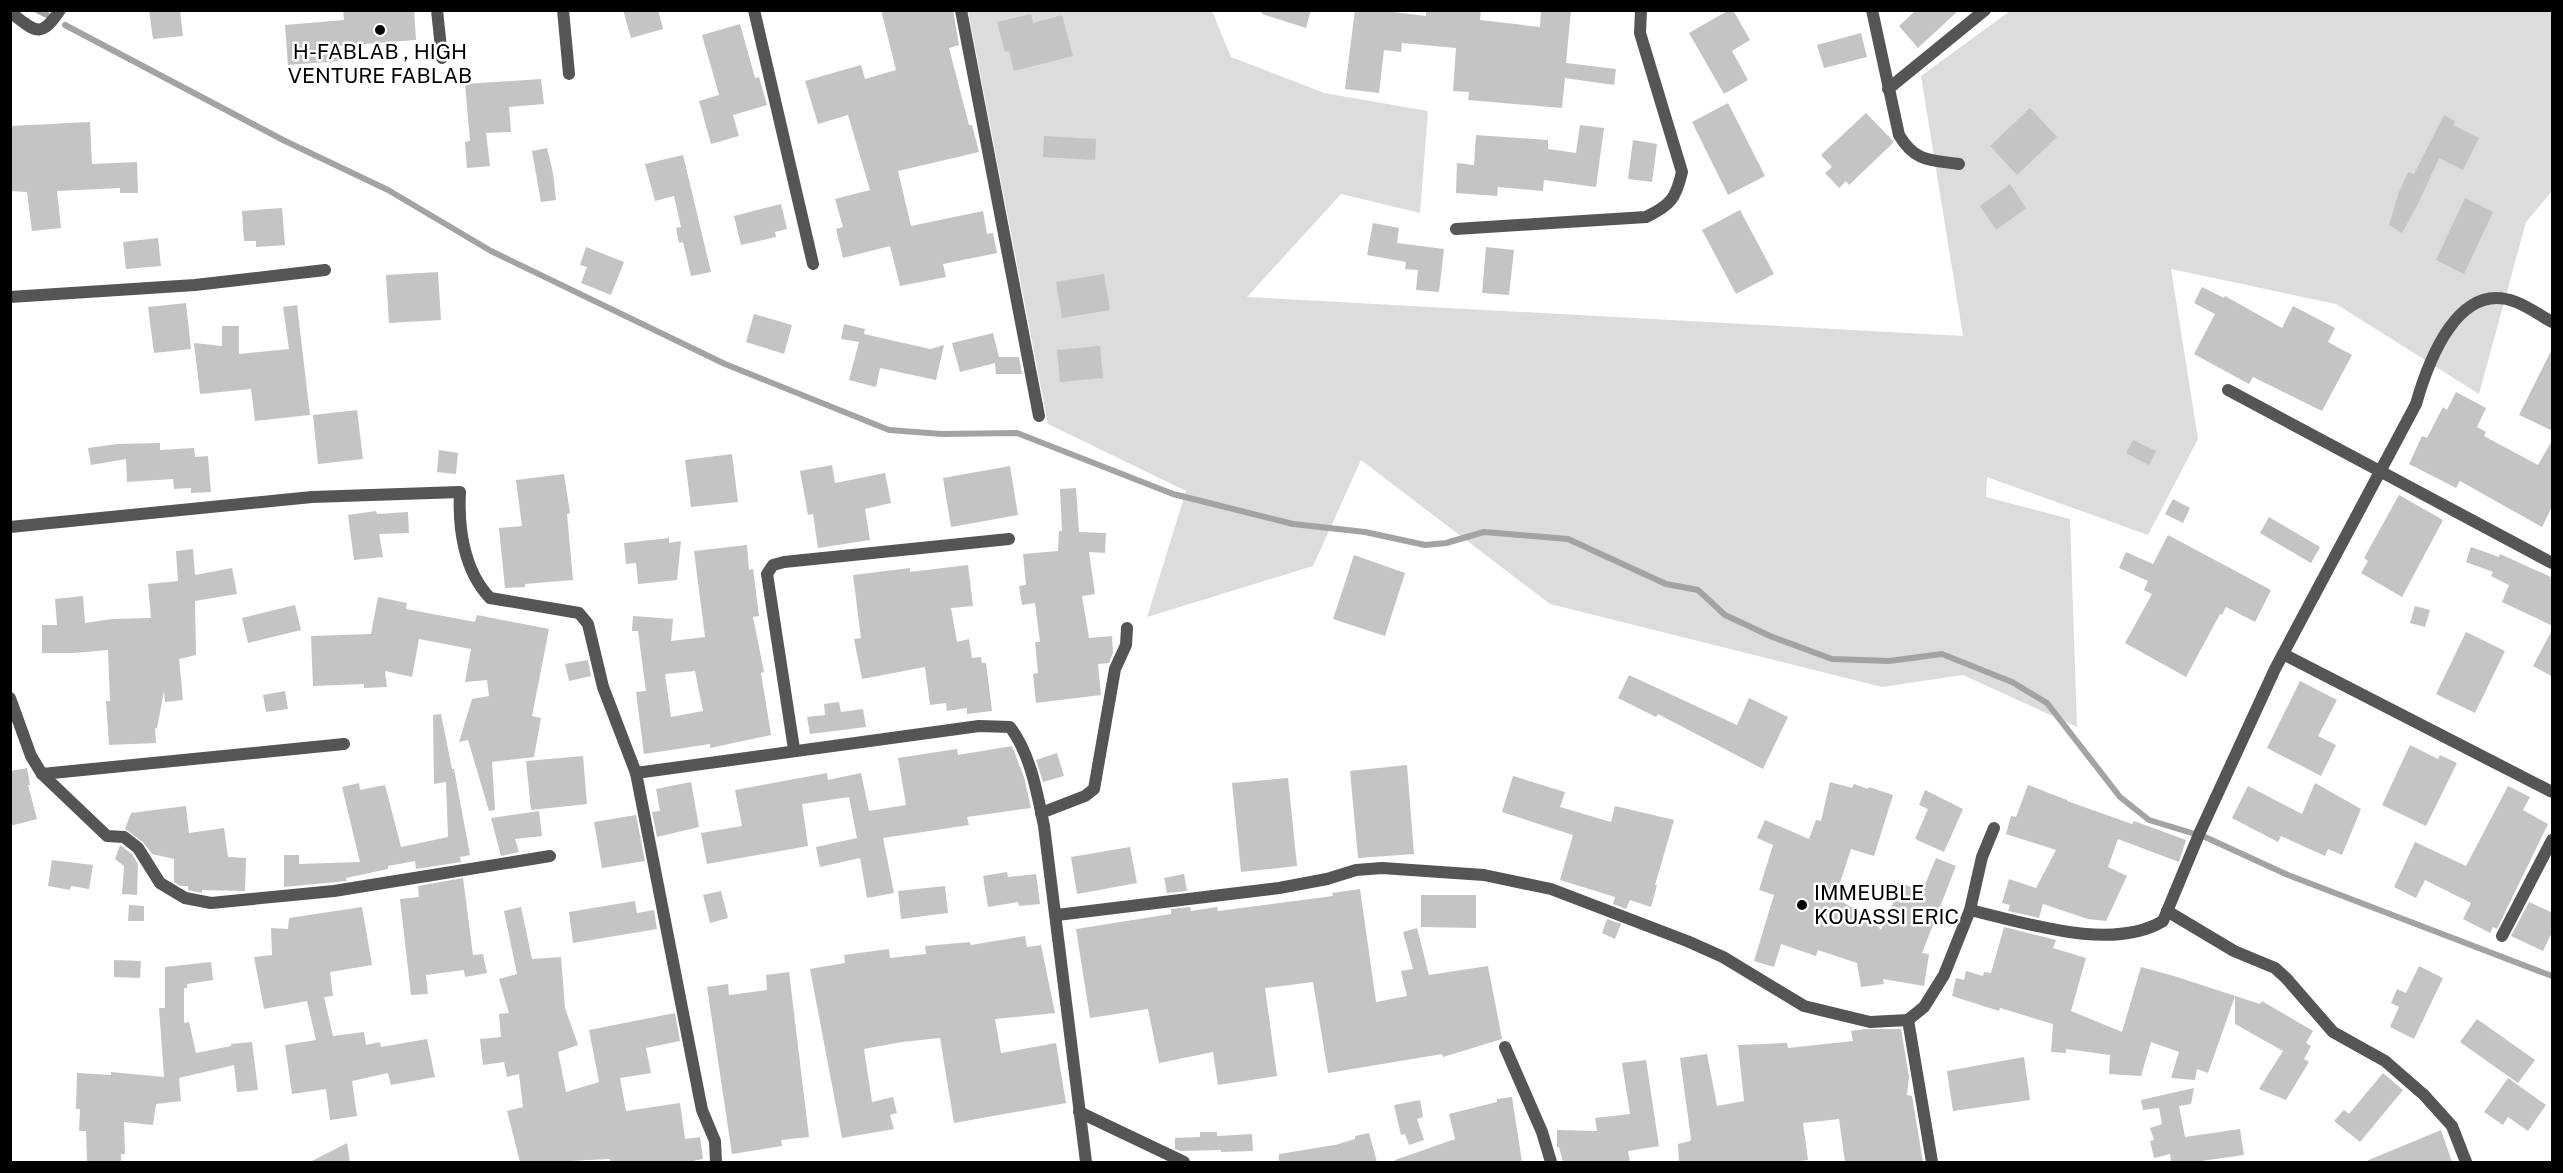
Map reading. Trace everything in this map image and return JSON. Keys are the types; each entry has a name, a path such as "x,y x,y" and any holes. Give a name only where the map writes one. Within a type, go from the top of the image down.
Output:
{"street":[{"path":"10,12 33,30 39,31 44,30 52,22 60,10"},
{"path":"437,10 442,58"},
{"path":"563,10 568,74"},
{"path":"754,10 813,264"},
{"path":"961,10 1039,416"},
{"path":"1456,229 1646,217 1664,208 1677,194 1682,172 1640,33 1641,10"},
{"path":"1872,10 1899,135 1908,150 1924,160 1959,164"},
{"path":"1888,89 1985,10"},
{"path":"10,297 195,285 325,270"},
{"path":"1970,910 2055,929 2094,934 2135,933 2163,921 2200,832 2283,654 2416,404 2424,378 2446,330 2457,316 2478,302 2497,299 2516,302 2553,322"},
{"path":"2228,390 2553,562"},
{"path":"10,526 312,497 460,492 460,518 470,568 481,588 490,598 579,613 588,624 603,687 636,773 702,1110 714,1141 716,1162"},
{"path":"794,749 767,574 772,565 1009,538"},
{"path":"1041,813 1085,796 1094,789 1115,669 1126,645 1127,628"},
{"path":"2283,654 2553,792"},
{"path":"10,698 31,756 42,774 107,836 124,837 138,848 160,883 185,898 211,903 334,891 550,856"},
{"path":"636,773 794,749 979,726 1010,726 1018,737 1026,758 1041,813 1057,915 1086,1162"},
{"path":"42,774 344,744"},
{"path":"1057,915 1279,888 1328,879 1356,870 1410,869 1484,875 1551,890 1687,940 1723,957 1804,1006 1870,1022 1908,1020 1924,1007 1944,975 1970,910 1982,857 1994,828"},
{"path":"2502,936 2553,840"},
{"path":"2167,911 2234,951 2275,968 2333,1032 2385,1061 2424,1095 2452,1126 2466,1162"},
{"path":"1908,1020 1932,1162"},
{"path":"1505,1047 1542,1131 1551,1162"},
{"path":"1079,1112 1184,1162"}],"shaded area":[{"path":"968,11 1212,11 1231,57 1324,93 1428,111 1420,213 1341,194 1247,297 1963,336 1921,76 2010,11 2552,11 2552,191 2526,222 2479,394 2336,304 2171,269 2198,439 2148,535 1987,477 1986,497 2070,519 2077,727 1963,675 1882,687 1550,604 1361,460 1313,566 1147,617 1186,491 1048,424"}],"building":[{"path":"149,10 180,10 183,36 153,39"},
{"path":"343,10 414,10 416,40 339,46 340,61 288,65 285,25 344,20"},
{"path":"623,10 658,10 663,29 631,38"},
{"path":"881,10 953,10 959,45 949,48 969,125 972,125 979,152 898,171 911,226 983,211 987,234 993,233 997,253 943,264 946,277 900,286 890,246 843,258 836,229 843,227 835,199 870,190 848,115 818,124 805,81 861,65 865,79 896,70"},
{"path":"1262,10 1311,10 1306,28 1262,14"},
{"path":"1355,10 1378,10 1426,16 1426,10 1481,10 1480,20 1540,27 1541,10 1571,10 1566,63 1616,69 1614,85 1565,78 1562,108 1468,100 1469,92 1453,91 1456,48 1402,43 1401,52 1384,50 1379,93 1345,89"},
{"path":"1729,10 1733,10 1750,40 1732,51 1748,80 1724,94 1689,33"},
{"path":"1916,10 1959,10 1918,48 1899,26"},
{"path":"1031,14 1033,23 1062,15 1073,56 1014,71 1009,51 1005,52 997,22"},
{"path":"740,24 755,78 759,77 767,105 733,115 739,136 711,144 699,101 719,95 702,35"},
{"path":"1861,33 1867,57 1824,68 1817,45"},
{"path":"541,79 544,104 509,107 511,132 486,133 490,166 467,168 465,142 470,141 465,84"},
{"path":"1728,103 1765,176 1728,195 1692,122"},
{"path":"2030,108 2057,137 2017,175 1990,146"},
{"path":"1866,113 1894,142 1849,185 1846,181 1839,188 1825,173 1832,167 1821,155"},
{"path":"2444,115 2455,121 2453,125 2479,138 2463,170 2439,158 2402,233 2389,225 2399,192 2408,172 2414,174"},
{"path":"90,122 92,164 137,162 138,193 120,193 120,188 57,191 61,228 32,231 27,192 10,191 10,126"},
{"path":"1580,125 1604,128 1596,187 1544,180 1543,191 1498,187 1497,196 1456,193 1457,163 1474,165 1476,135 1548,140 1548,149 1576,153"},
{"path":"1044,136 1096,139 1095,160 1043,157"},
{"path":"1633,140 1657,144 1652,182 1628,179"},
{"path":"547,148 556,200 541,202 532,151"},
{"path":"683,155 711,272 691,276 683,242 679,243 676,228 681,227 674,196 655,201 645,164"},
{"path":"2010,184 2026,208 1996,230 1980,206"},
{"path":"2465,198 2493,212 2464,274 2436,260"},
{"path":"781,204 787,229 775,232 776,237 741,245 734,216"},
{"path":"282,208 285,245 256,247 256,241 244,241 242,211"},
{"path":"1740,210 1774,274 1736,294 1702,230"},
{"path":"1373,223 1399,228 1397,243 1444,249 1439,292 1416,290 1418,270 1405,269 1406,262 1367,255"},
{"path":"158,238 161,266 126,269 123,242"},
{"path":"586,247 624,262 611,295 581,283 587,267 580,265"},
{"path":"1486,247 1514,250 1509,295 1482,293"},
{"path":"438,272 441,320 389,323 386,275"},
{"path":"1104,274 1110,310 1062,318 1056,282"},
{"path":"2202,287 2224,298 2225,296 2282,328 2293,306 2335,328 2328,342 2352,355 2322,411 2253,377 2249,384 2194,354 2215,314 2194,303"},
{"path":"186,303 191,349 154,353 148,307"},
{"path":"297,305 310,415 255,421 251,389 200,394 194,343 222,346 222,326 239,326 239,354 289,349 283,307"},
{"path":"754,314 792,325 784,354 746,342"},
{"path":"844,324 865,329 864,334 930,349 944,345 936,380 880,368 876,387 849,380 859,342 841,339"},
{"path":"993,333 999,357 1019,357 1022,374 996,374 995,363 960,372 952,343"},
{"path":"1100,346 1103,378 1060,382 1057,350"},
{"path":"2553,347 2553,431 2519,415"},
{"path":"2456,392 2486,408 2477,427 2486,432 2484,436 2538,465 2553,439 2553,505 2542,527 2460,481 2456,488 2409,464 2422,436 2427,438 2443,407 2447,410"},
{"path":"357,410 363,459 318,464 313,415"},
{"path":"2133,440 2156,451 2149,465 2126,453"},
{"path":"160,443 160,450 194,448 195,457 208,456 211,492 191,493 191,488 174,489 173,479 127,482 126,459 91,465 88,448 117,444"},
{"path":"439,450 458,453 456,474 437,472"},
{"path":"732,454 738,502 691,507 685,460"},
{"path":"832,465 835,483 885,473 891,503 865,509 870,540 818,548 813,514 808,515 800,471"},
{"path":"1010,466 1018,515 951,527 943,478"},
{"path":"564,474 570,513 567,514 573,580 505,588 499,528 522,526 516,480"},
{"path":"1076,488 1079,532 1106,533 1105,553 1089,552 1095,594 1082,596 1089,638 1112,636 1113,653 1109,663 1098,664 1101,695 1036,703 1033,674 1038,673 1035,642 1040,642 1035,603 1022,605 1019,586 1026,585 1023,554 1058,551 1059,531 1062,531 1060,489"},
{"path":"2399,495 2443,520 2402,597 2361,573 2368,561 2364,558"},
{"path":"2173,499 2190,508 2183,523 2165,514"},
{"path":"376,511 377,514 408,512 409,533 379,534 383,557 354,560 348,515"},
{"path":"2269,517 2320,547 2311,563 2260,533"},
{"path":"2168,535 2271,590 2255,622 2226,607 2186,677 2125,643 2152,594 2144,590 2148,581 2119,568 2126,552 2153,564"},
{"path":"669,538 669,543 681,541 677,580 638,584 636,563 626,564 624,543"},
{"path":"747,545 749,570 753,569 759,616 753,617 764,672 761,673 771,735 710,748 710,744 644,754 636,692 646,691 638,631 632,631 633,616 673,619 671,641 705,637 694,551","holes":["695,671 703,711 671,717 665,674"]},
{"path":"2471,547 2499,557 2500,554 2553,578 2553,626 2502,602 2509,585 2491,576 2493,572 2466,562"},
{"path":"193,549 195,575 232,568 237,594 195,601 196,655 179,659 183,700 165,702 164,691 157,728 155,728 156,743 109,745 106,701 110,701 108,650 42,653 42,625 57,625 55,599 83,596 85,623 112,619 151,618 148,584 178,581 176,551"},
{"path":"1354,555 1405,573 1385,636 1333,619"},
{"path":"968,565 973,606 951,608 957,642 969,639 972,658 981,657 982,663 986,663 992,711 967,714 967,708 947,711 946,703 930,705 925,667 862,679 854,639 861,638 853,575 910,568 910,572"},
{"path":"378,597 407,603 406,609 475,622 477,615 549,629 532,716 541,718 534,757 492,762 495,810 489,811 468,740 459,742 472,699 489,696 487,680 465,682 471,649 419,639 412,677 385,671 387,687 364,688 364,684 313,686 311,636 371,634"},
{"path":"295,605 301,630 248,643 242,618"},
{"path":"2415,606 2430,610 2425,627 2410,623"},
{"path":"2553,628 2553,677 2533,666"},
{"path":"2466,632 2505,651 2475,713 2436,694"},
{"path":"588,660 591,676 569,681 565,664"},
{"path":"1629,675 1737,725 1749,698 1788,717 1763,769 1658,714 1656,717 1618,698"},
{"path":"2300,681 2337,700 2318,736 2336,745 2321,776 2267,748"},
{"path":"285,691 288,709 266,712 263,695"},
{"path":"839,702 841,712 863,709 866,727 810,734 807,717 825,715 824,704"},
{"path":"441,714 470,855 460,857 461,862 416,869 415,861 346,878 347,881 284,887 284,855 299,855 299,864 360,862 342,787 359,783 360,790 385,785 401,847 448,837 446,782 434,784 433,715"},
{"path":"2410,745 2438,759 2440,755 2457,763 2426,826 2382,805"},
{"path":"1012,746 1024,777 1031,808 967,817 969,825 883,838 894,893 867,898 860,858 820,867 816,847 857,838 849,797 802,804 808,846 707,864 701,833 742,826 735,790 827,773 828,780 861,773 869,811 906,805 898,758 957,749 958,755"},
{"path":"1057,753 1064,776 1043,782 1036,760"},
{"path":"583,756 587,804 531,810 526,761"},
{"path":"1407,765 1414,854 1358,858 1350,771"},
{"path":"27,768 30,785 28,785 37,819 10,826 10,771"},
{"path":"1513,776 1565,792 1560,807 1611,822 1615,806 1674,820 1651,907 1630,900 1626,909 1613,904 1615,897 1560,880 1573,835 1502,812"},
{"path":"1288,778 1297,866 1241,872 1232,783"},
{"path":"691,782 699,827 657,837 652,812 660,811 656,789"},
{"path":"1830,782 1852,788 1854,784 1868,789 1869,787 1893,795 1874,856 1851,849 1835,898 1868,916 1881,930 1902,883 1922,892 1936,858 1956,866 1922,953 1929,954 1924,986 1883,979 1884,984 1861,987 1857,963 1818,950 1816,956 1781,944 1774,967 1754,961 1774,895 1759,890 1773,845 1757,838 1765,820 1809,839 1816,820 1821,821"},
{"path":"2315,783 2361,809 2342,855 2328,849 2325,856 2281,836 2278,842 2232,818 2248,786 2302,814"},
{"path":"2028,785 2132,824 2134,821 2186,840 2179,862 2118,839 2108,867 2127,876 2106,921 2088,919 2043,904 2039,918 2008,911 2010,905 2002,903 2009,879 2036,888 2056,850 2006,834 2011,816 2016,817"},
{"path":"2508,786 2530,797 2523,810 2548,824 2497,929 2493,927 2490,933 2463,919 2471,903 2425,880 2416,898 2394,887 2415,842 2466,866"},
{"path":"1925,790 1963,809 1944,852 1915,839 1928,809 1919,805"},
{"path":"186,806 189,833 224,828 228,857 246,858 245,891 202,890 202,893 188,890 188,886 181,886 174,882 174,859 152,854 143,842 125,829 131,813"},
{"path":"539,811 542,836 515,839 519,852 501,856 491,818"},
{"path":"636,815 645,861 602,868 594,822"},
{"path":"120,845 132,854 138,864 137,895 122,894 124,866 115,859"},
{"path":"1130,847 1137,883 1077,894 1071,857"},
{"path":"52,860 93,865 89,889 71,886 70,890 48,886"},
{"path":"1007,872 1008,877 1036,874 1040,904 1019,906 1018,902 988,907 983,876"},
{"path":"1184,874 1187,891 1167,893 1164,878"},
{"path":"463,878 473,955 483,954 487,973 465,977 464,970 426,975 428,994 411,995 400,899 419,897 418,886"},
{"path":"945,886 948,913 901,919 898,891"},
{"path":"1360,889 1376,1002 1407,996 1401,971 1413,969 1403,932 1417,928 1429,975 1488,966 1502,1039 1443,1057 1442,1054 1328,1073 1313,982 1265,988 1277,1076 1218,1085 1213,1052 1159,1063 1148,1009 1090,1018 1076,929 1171,914 1171,909 1190,907 1191,911 1217,907 1218,911 1333,896 1332,893"},
{"path":"721,891 728,918 710,923 703,895"},
{"path":"1421,895 1476,895 1476,928 1421,927"},
{"path":"635,901 637,913 654,910 657,929 573,943 569,912"},
{"path":"2529,902 2553,913 2553,930 2543,951 2511,936"},
{"path":"129,905 144,906 144,921 128,921"},
{"path":"362,907 372,965 330,972 333,996 324,997 333,1036 364,1032 366,1045 380,1042 381,1047 427,1039 435,1077 391,1085 388,1073 352,1081 357,1116 330,1120 326,1089 292,1094 285,1045 316,1040 307,1001 264,1009 254,957 272,955 271,928 288,929 289,918"},
{"path":"521,907 532,959 561,957 565,1008 578,1045 558,1052 566,1092 599,1082 589,1030 675,1013 680,1041 646,1048 651,1073 620,1078 626,1111 680,1103 685,1139 700,1137 703,1159 688,1162 610,1162 610,1159 520,1162 507,1111 523,1107 519,1074 507,1077 504,1062 483,1065 480,1039 501,1037 499,1014 509,1013 499,979 517,974 504,911"},
{"path":"1607,919 1621,924 1615,939 1602,933"},
{"path":"2004,927 2056,940 2053,948 2086,958 2071,1011 2122,1032 2141,967 2174,976 2260,1004 2262,1001 2313,1031 2306,1043 2311,1046 2304,1059 2309,1062 2286,1100 2259,1089 2283,1051 2235,1024 2235,996 2208,1073 2197,1069 2195,1080 2171,1078 2179,1052 2151,1042 2141,1076 2109,1074 2110,1055 2066,1049 2066,1053 2051,1052 2053,1024 2000,1008 1999,1011 1952,996 1956,978 1964,980 1966,971 1983,976 1984,972 1991,973"},
{"path":"1025,936 1027,947 1041,945 1055,1013 995,1019 1001,1053 1056,1043 1066,1103 954,1123 940,1038 902,1042 864,1049 872,1102 893,1097 897,1113 890,1115 894,1129 842,1138 810,969 845,963 844,955 889,949 890,958 926,954 925,946 970,942 971,945"},
{"path":"114,960 141,961 140,978 114,977"},
{"path":"211,962 213,980 187,984 187,988 184,988 184,1023 189,1022 196,1053 231,1046 231,1044 252,1042 258,1090 237,1092 234,1065 179,1078 181,1101 156,1104 153,1125 124,1122 125,1154 121,1154 121,1162 87,1162 86,1131 79,1131 80,1109 76,1109 77,1073 111,1075 111,1072 164,1077 159,1008 165,1008 165,967"},
{"path":"2419,966 2443,978 2414,1039 2390,1027 2399,1007 2391,1003 2397,989 2406,993"},
{"path":"789,972 809,1137 781,1140 782,1146 732,1154 707,987 728,984 729,995 767,990 766,975"},
{"path":"2477,1019 2535,1060 2518,1083 2460,1042"},
{"path":"1901,1029 1909,1077 1907,1095 1912,1096 1923,1162 1845,1162 1839,1119 1803,1123 1808,1160 1679,1162 1678,1144 1691,1139 1680,1058 1707,1054 1717,1106 1744,1101 1738,1045 1787,1043 1788,1048 1853,1041 1851,1031"},
{"path":"2024,1057 2030,1100 1953,1111 1947,1071"},
{"path":"1646,1060 1659,1146 1628,1151 1630,1162 1563,1162 1559,1147 1557,1147 1557,1130 1597,1131 1595,1118 1630,1114 1622,1063"},
{"path":"2383,1073 2403,1090 2360,1142 2334,1121 2344,1110 2349,1114"},
{"path":"2508,1078 2546,1105 2528,1131 2508,1117 2503,1125 2484,1112"},
{"path":"2194,1088 2191,1104 2179,1106 2185,1137 2240,1129 2244,1155 2194,1162 2171,1162 2170,1154 2154,1158 2150,1141 2154,1140 2150,1128 2162,1124 2159,1108 2143,1110 2141,1100"},
{"path":"1512,1097 1522,1162 1396,1162 1395,1160 1455,1139 1449,1114 1497,1102 1497,1099"},
{"path":"1420,1100 1423,1117 1417,1119 1424,1140 1409,1145 1405,1134 1401,1135 1394,1105"},
{"path":"2441,1130 2452,1162 2364,1162"},
{"path":"1200,1132 1217,1132 1217,1136 1252,1134 1253,1151 1181,1151 1175,1149 1175,1138 1200,1137"},
{"path":"1369,1133 1377,1162 1279,1162 1279,1154 1335,1145 1355,1139 1355,1136"},
{"path":"347,1143 350,1162 310,1162"}],"waterway":[{"path":"37,10 47,15"},
{"path":"65,25 283,140 388,190 491,251 725,364 889,430 942,434 1017,433 1173,494 1293,524 1365,532 1425,545 1446,543 1484,532 1568,539 1666,584 1698,590 1725,615 1770,636 1832,659 1889,661 1942,654 2012,682 2047,703 2120,797 2149,820 2205,837 2288,875 2552,976"}],"place":[{"name":"H-FABLAB , HIGH VENTURE FABLAB","path":"380,30"},
{"name":"IMMEUBLE KOUASSI ERIC","path":"1802,905"}]}
